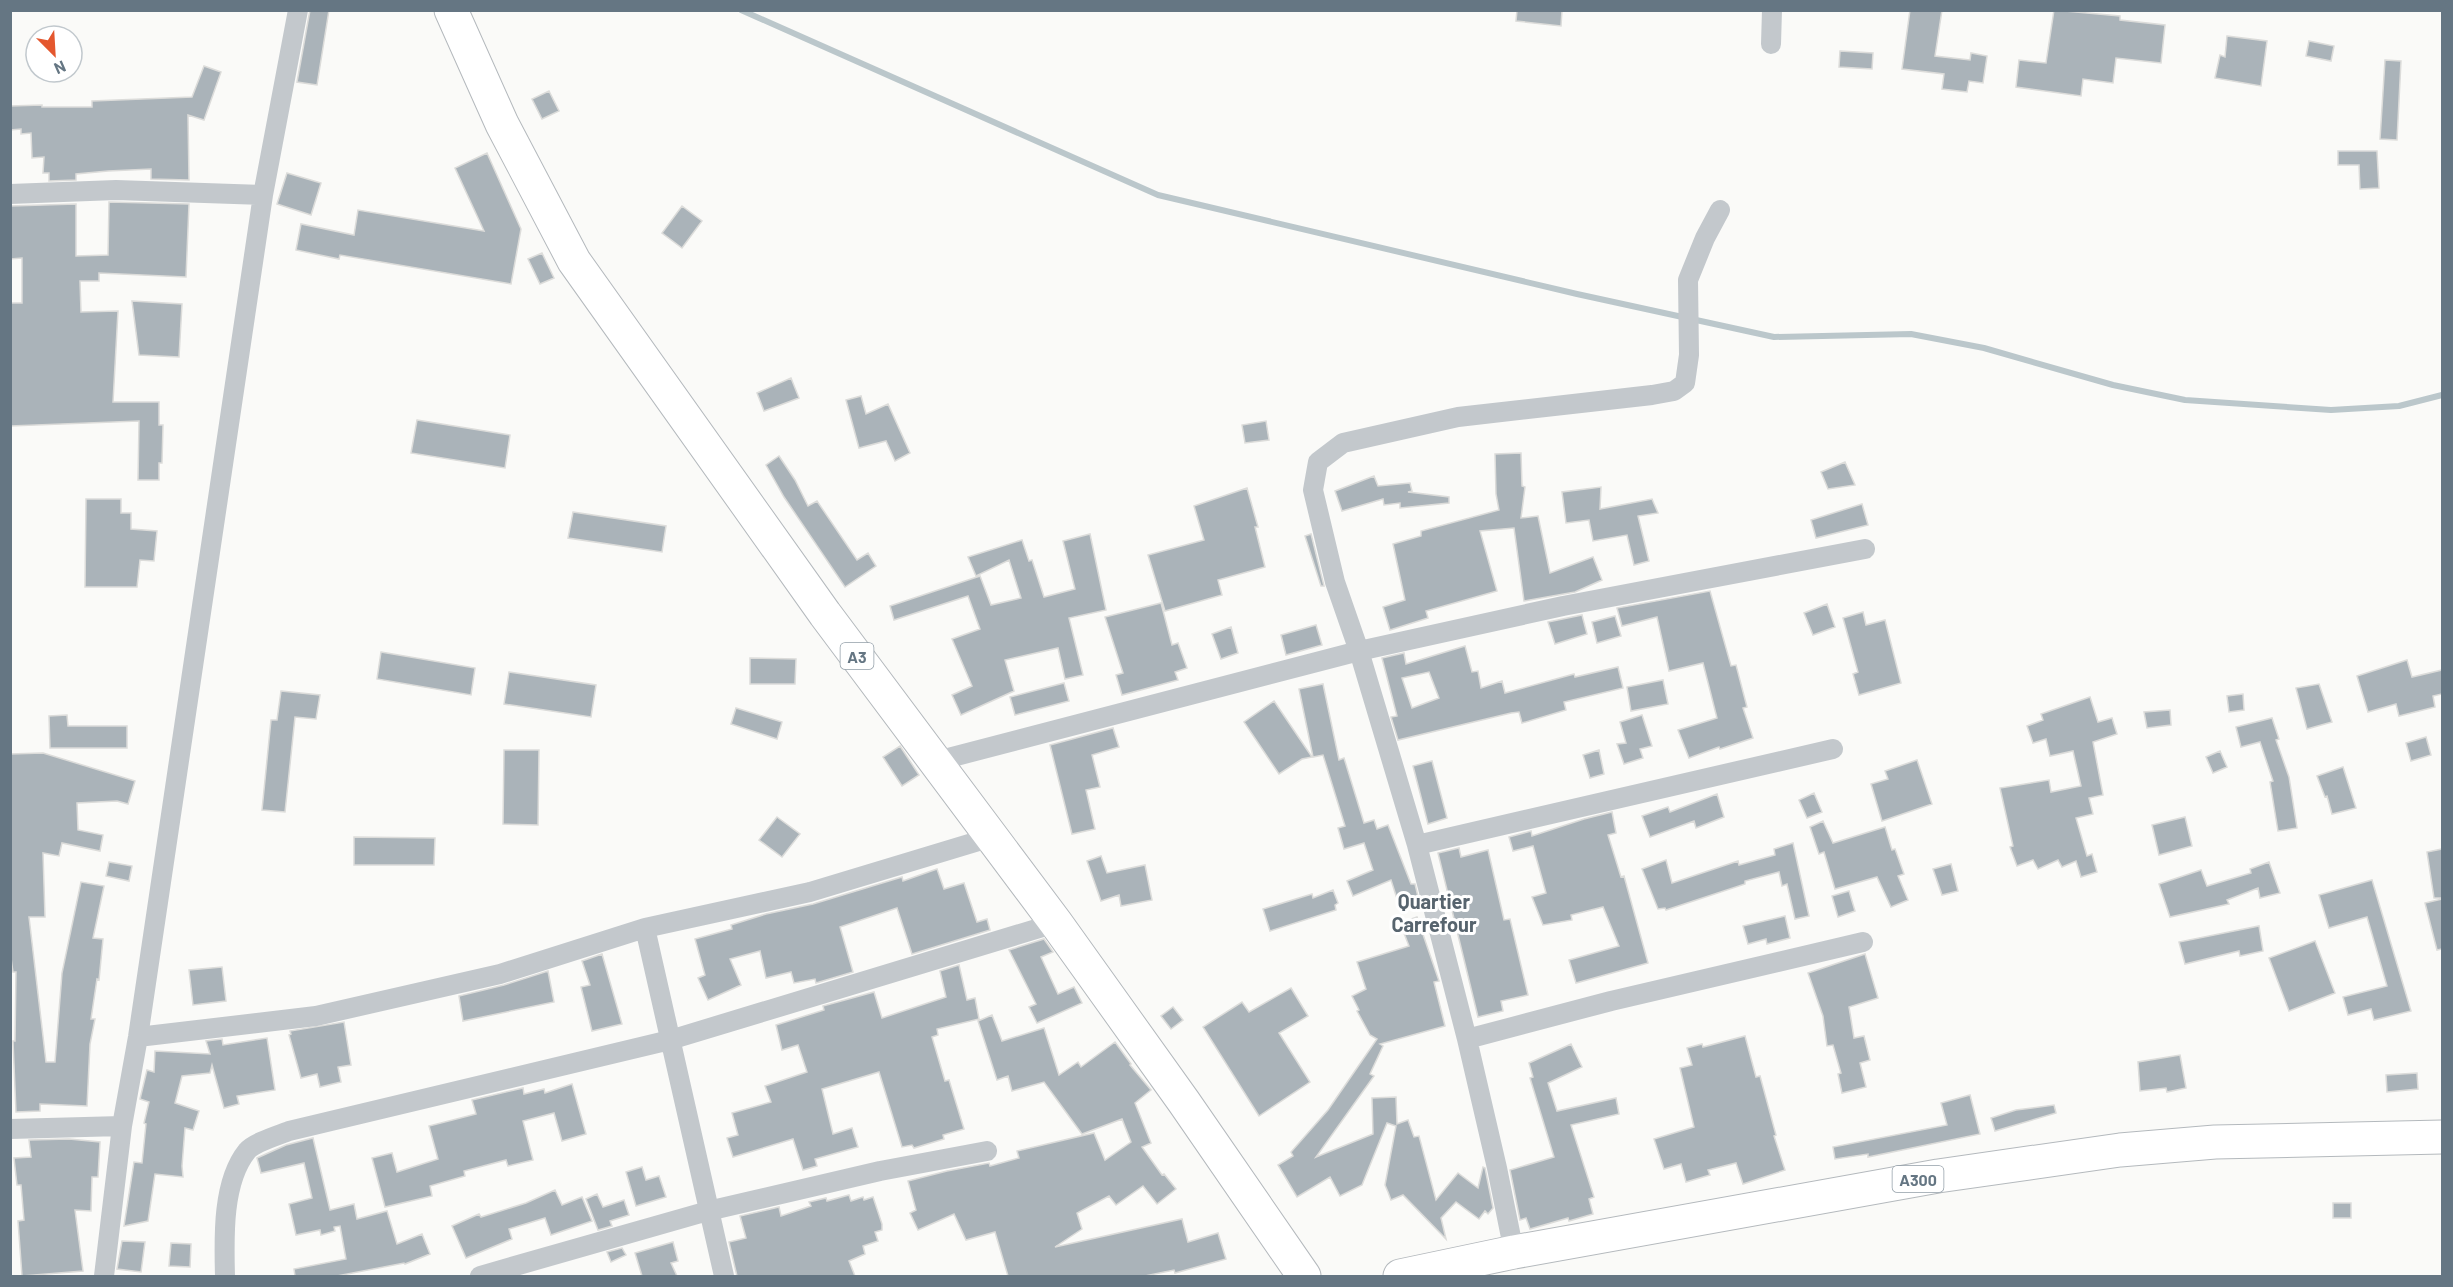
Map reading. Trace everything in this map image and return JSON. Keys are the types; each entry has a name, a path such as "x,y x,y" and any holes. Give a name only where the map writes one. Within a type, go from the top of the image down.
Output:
{"highway":[{"name":"A3","path":"451,10 502,124 574,261 798,577 1056,923 1184,1102 1304,1276"},
{"name":"A300","path":"1400,1276 1514,1252 1938,1176 2120,1150 2214,1142 2442,1137"}],"street":[{"path":"104,1276 122,1126 138,1037 263,195 298,10"},
{"path":"1771,44 1772,10"},
{"path":"10,194 116,190 263,195"},
{"path":"1514,1252 1467,1039 1417,845 1359,651 1335,582 1313,490 1318,462 1343,443 1458,417 1674,391 1685,383 1689,355 1688,280 1720,210"},
{"path":"937,761 1359,651 1563,606 1865,549"},
{"path":"1417,845 1833,749"},
{"path":"138,1037 316,1016 500,974 645,928 810,892 992,837"},
{"path":"225,1276 224,1234 232,1179 248,1149 289,1131 669,1040 1056,923"},
{"path":"645,928 724,1276"},
{"path":"1467,1039 1611,1001 1863,942"},
{"path":"10,1130 122,1126"},
{"path":"480,1276 708,1211 880,1171 987,1151"}],"building":[{"path":"310,10 329,10 317,85 297,82"},
{"path":"1517,10 1562,10 1561,26 1516,21"},
{"path":"1910,10 1942,10 1935,56 1970,60 1971,53 1987,56 1983,83 1969,81 1967,92 1942,89 1944,74 1902,69"},
{"path":"2054,10 2120,16 2120,20 2165,25 2161,63 2116,58 2113,83 2083,79 2081,96 2016,87 2019,60 2046,63"},
{"path":"2227,36 2267,41 2261,86 2215,78 2220,55 2225,57"},
{"path":"2309,41 2334,46 2331,61 2306,56"},
{"path":"1840,51 1873,53 1872,69 1839,67"},
{"path":"2385,60 2401,61 2397,140 2380,139"},
{"path":"204,66 221,72 204,120 188,115 189,180 151,179 151,169 76,174 76,180 49,181 49,173 43,173 44,157 32,158 31,133 21,134 21,129 10,130 10,106 92,107 92,101 192,97"},
{"path":"549,91 559,111 542,119 532,99"},
{"path":"2338,151 2377,151 2379,188 2360,189 2359,165 2338,165"},
{"path":"487,153 521,229 511,284 340,255 339,259 296,250 301,224 354,235 358,210 484,231 455,168"},
{"path":"287,173 321,183 311,215 277,204"},
{"path":"109,202 189,204 186,277 99,273 99,281 80,281 81,312 118,311 113,402 159,402 159,425 163,425 159,480 138,480 139,421 10,426 10,303 22,303 22,258 10,259 10,206 76,204 76,256 108,255"},
{"path":"682,206 702,221 682,248 662,233"},
{"path":"542,253 554,278 540,284 528,259"},
{"path":"132,301 182,304 179,357 139,355"},
{"path":"791,378 799,398 764,411 757,393"},
{"path":"861,396 866,414 888,404 910,453 895,461 886,441 859,448 846,400"},
{"path":"417,420 510,435 505,468 411,453"},
{"path":"1266,421 1269,440 1245,443 1242,425"},
{"path":"1521,453 1522,486 1525,487 1521,518 1538,516 1550,573 1593,557 1602,580 1575,592 1524,601 1514,528 1480,531 1497,591 1426,611 1428,618 1390,630 1383,607 1405,600 1393,544 1421,536 1421,531 1499,510 1496,494 1495,454"},
{"path":"779,456 808,506 817,501 857,560 868,553 876,566 845,587 784,497 766,465"},
{"path":"1845,462 1855,485 1828,489 1821,472"},
{"path":"1374,476 1378,486 1410,483 1412,491 1408,492 1449,497 1449,503 1400,508 1400,503 1384,505 1383,499 1342,511 1335,491"},
{"path":"1601,487 1600,509 1652,499 1658,513 1638,516 1649,561 1634,565 1627,535 1593,541 1589,520 1566,523 1562,492"},
{"path":"1247,488 1258,527 1255,527 1265,567 1218,580 1222,595 1165,611 1148,555 1204,540 1194,506"},
{"path":"86,499 121,499 121,513 131,513 131,529 157,531 154,561 140,560 137,587 85,587"},
{"path":"1862,504 1868,525 1816,538 1811,520"},
{"path":"573,512 666,526 662,552 568,538"},
{"path":"1090,534 1106,610 1069,618 1083,675 1065,679 1058,648 1005,660 1014,691 961,715 952,695 972,686 952,639 980,629 968,596 894,620 890,606 980,576 991,605 1021,598 1009,560 976,576 968,557 1022,540 1029,561 1032,560 1044,597 1075,589 1063,541"},
{"path":"1311,534 1324,586 1321,586 1305,536"},
{"path":"1710,591 1731,666 1736,665 1747,707 1743,708 1753,738 1689,758 1678,730 1717,718 1703,663 1669,671 1657,617 1622,626 1617,608"},
{"path":"1161,603 1172,645 1178,643 1187,668 1175,672 1178,680 1122,695 1116,675 1123,673 1105,617"},
{"path":"1827,604 1835,627 1813,635 1804,613"},
{"path":"1863,612 1866,625 1885,620 1901,683 1859,695 1853,674 1858,672 1843,618"},
{"path":"1582,615 1587,634 1555,644 1548,622"},
{"path":"1615,616 1621,636 1597,643 1592,622"},
{"path":"1316,625 1322,645 1286,655 1281,635"},
{"path":"1231,627 1238,653 1221,659 1212,634"},
{"path":"1465,646 1472,672 1478,671 1481,688 1502,681 1505,693 1574,674 1575,677 1618,667 1623,688 1564,702 1566,710 1522,723 1519,712 1511,713 1398,740 1391,717 1397,716 1382,658 1404,653 1406,664","holes":["1429,672 1439,698 1412,708 1402,678"]},
{"path":"381,652 475,668 471,695 377,679"},
{"path":"750,658 796,659 795,684 750,684"},
{"path":"2407,660 2412,677 2442,670 2442,694 2433,696 2435,707 2399,716 2396,704 2368,712 2357,676"},
{"path":"509,672 596,685 591,717 504,704"},
{"path":"1663,680 1668,704 1631,711 1627,687"},
{"path":"1064,683 1069,701 1015,715 1010,697"},
{"path":"1323,684 1339,760 1344,758 1364,823 1374,820 1377,829 1388,825 1411,884 1415,884 1419,901 1400,908 1391,880 1353,896 1347,881 1373,870 1364,843 1344,849 1338,828 1345,826 1323,755 1313,757 1299,689"},
{"path":"2319,684 2332,722 2307,729 2296,688"},
{"path":"281,691 320,695 316,719 295,717 285,812 262,810 271,720 277,720"},
{"path":"2243,694 2244,710 2229,712 2227,696"},
{"path":"2090,697 2098,722 2112,718 2117,734 2093,742 2103,795 2089,798 2093,814 2076,818 2087,856 2092,854 2097,872 2081,877 2076,861 2062,867 2058,860 2038,869 2033,860 2017,866 2010,847 2013,846 2000,788 2049,780 2051,792 2081,786 2073,751 2050,756 2046,739 2033,743 2027,726 2043,720 2041,714"},
{"path":"1274,701 1312,757 1302,759 1279,774 1244,722"},
{"path":"736,708 782,722 777,739 731,724"},
{"path":"2170,710 2171,725 2147,728 2144,712"},
{"path":"67,715 68,726 127,726 127,748 50,748 49,716"},
{"path":"1642,715 1652,746 1640,749 1643,758 1624,764 1617,744 1626,743 1620,722"},
{"path":"2272,718 2279,739 2276,740 2289,777 2297,828 2278,831 2270,782 2273,781 2260,742 2241,747 2236,727"},
{"path":"1113,728 1119,747 1092,755 1100,787 1086,790 1095,829 1072,834 1050,745"},
{"path":"2426,737 2431,755 2411,761 2406,743"},
{"path":"900,746 919,775 902,786 883,757"},
{"path":"504,750 539,750 538,825 503,824"},
{"path":"1599,750 1604,774 1590,778 1583,755"},
{"path":"2220,751 2227,767 2213,773 2206,757"},
{"path":"43,753 135,781 128,804 117,801 77,803 78,830 103,835 100,851 62,843 59,856 43,853 45,917 29,917 46,1062 55,1062 62,973 81,882 104,886 93,938 103,939 99,980 97,979 91,1019 95,1019 90,1044 87,1106 40,1104 40,1111 16,1112 13,1041 15,1041 16,972 13,972 10,951 10,754"},
{"path":"1917,760 1932,804 1882,821 1871,784 1888,779 1885,771"},
{"path":"1432,761 1447,818 1428,824 1413,766"},
{"path":"2343,767 2356,808 2332,814 2327,796 2325,797 2317,776"},
{"path":"1814,793 1822,812 1807,818 1799,800"},
{"path":"1717,794 1724,817 1696,828 1694,821 1650,837 1642,816 1668,807 1670,812"},
{"path":"1612,812 1616,833 1608,835 1621,877 1624,876 1648,963 1576,983 1569,960 1619,946 1603,907 1571,915 1572,920 1543,925 1532,897 1546,893 1533,846 1513,851 1509,837 1531,831 1532,836"},
{"path":"777,817 800,834 782,857 759,840"},
{"path":"2185,817 2192,846 2159,855 2152,825"},
{"path":"1823,821 1833,843 1885,827 1892,850 1895,849 1904,874 1898,876 1908,900 1891,907 1877,877 1835,889 1824,852 1819,854 1810,827"},
{"path":"354,837 435,838 434,865 354,865"},
{"path":"1793,843 1809,916 1795,919 1787,884 1782,886 1779,872 1745,881 1745,884 1666,910 1665,908 1658,909 1642,869 1666,860 1672,883 1738,861 1739,865 1775,855 1774,849"},
{"path":"1459,848 1461,857 1488,850 1504,920 1510,919 1528,995 1501,1001 1503,1011 1478,1017 1438,853"},
{"path":"2442,849 2442,898 2434,898 2427,852"},
{"path":"1101,856 1107,873 1145,865 1152,900 1121,906 1119,895 1101,901 1087,861"},
{"path":"109,862 132,866 129,881 106,876"},
{"path":"2269,862 2280,893 2260,898 2258,888 2227,900 2229,904 2170,917 2159,884 2201,870 2207,886 2251,873 2250,869"},
{"path":"1951,864 1958,891 1942,895 1933,869"},
{"path":"937,869 944,889 964,883 977,922 987,919 990,930 912,954 897,908 840,927 853,972 816,983 815,979 794,983 791,972 766,978 760,951 730,959 741,985 708,1000 698,978 705,975 695,939 732,929 731,925 766,914 813,904 902,877 903,881"},
{"path":"2372,880 2411,1011 2374,1020 2371,1009 2348,1015 2343,997 2387,986 2367,917 2329,928 2319,895"},
{"path":"1333,890 1338,903 1335,905 1336,910 1270,931 1263,909 1312,894 1313,898"},
{"path":"1849,891 1855,911 1838,917 1832,896"},
{"path":"2442,899 2442,949 2437,950 2425,903"},
{"path":"1785,916 1790,938 1767,944 1766,939 1748,944 1743,926"},
{"path":"1417,917 1439,981 1434,982 1445,1026 1380,1044 1383,1046 1370,1074 1374,1076 1316,1157 1373,1134 1372,1098 1396,1097 1397,1124 1408,1120 1414,1137 1419,1136 1436,1200 1458,1173 1478,1188 1483,1167 1485,1168 1493,1208 1488,1214 1485,1211 1479,1219 1456,1202 1441,1218 1446,1239 1403,1195 1391,1200 1385,1185 1396,1126 1387,1123 1362,1185 1340,1196 1330,1177 1297,1197 1278,1165 1293,1156 1291,1152 1328,1110 1377,1039 1370,1035 1352,996 1366,989 1357,962 1409,946 1400,923"},
{"path":"2259,926 2263,951 2240,956 2239,951 2185,964 2179,942"},
{"path":"1044,939 1053,952 1041,957 1058,994 1074,987 1082,1003 1037,1023 1029,1007 1036,1004 1009,950"},
{"path":"2315,941 2335,993 2289,1011 2269,958"},
{"path":"602,954 622,1024 592,1031 581,987 590,985 582,961"},
{"path":"1865,954 1878,998 1849,1007 1854,1038 1864,1036 1870,1060 1860,1063 1866,1087 1842,1093 1838,1074 1841,1073 1833,1045 1827,1046 1823,1016 1808,973"},
{"path":"959,965 967,1000 975,998 979,1019 937,1029 938,1035 932,1037 945,1081 949,1080 964,1129 943,1135 944,1139 914,1148 912,1145 902,1147 879,1072 822,1089 833,1134 852,1128 858,1147 815,1159 817,1166 803,1170 793,1139 733,1157 727,1138 738,1135 732,1113 771,1102 765,1086 807,1072 798,1045 782,1050 776,1025 824,1010 823,1006 874,992 882,1018 946,997 940,971"},
{"path":"222,967 226,1001 193,1005 189,970"},
{"path":"548,971 554,1002 463,1021 459,996"},
{"path":"1291,988 1308,1016 1279,1033 1310,1082 1259,1116 1203,1027 1242,1002 1249,1012"},
{"path":"1173,1007 1183,1020 1171,1029 1161,1016"},
{"path":"992,1015 1002,1041 1044,1028 1059,1075 1078,1062 1081,1067 1115,1042 1151,1090 1135,1103 1151,1143 1142,1147 1162,1175 1164,1174 1176,1189 1157,1204 1143,1186 1116,1205 1109,1196 1077,1213 1082,1229 1055,1247 1182,1219 1188,1242 1218,1233 1226,1259 1175,1273 1174,1270 1145,1276 1008,1276 995,1232 966,1240 954,1214 918,1230 910,1213 916,1210 908,1181 989,1163 990,1166 1019,1158 1017,1151 1094,1133 1105,1160 1131,1142 1122,1119 1082,1134 1044,1082 1012,1091 1008,1076 997,1080 978,1021"},
{"path":"344,1022 351,1065 338,1067 341,1082 320,1087 317,1074 301,1078 289,1035 290,1031"},
{"path":"1745,1036 1756,1077 1760,1076 1776,1135 1774,1136 1785,1170 1743,1184 1736,1163 1708,1170 1710,1175 1686,1182 1681,1164 1664,1169 1654,1139 1694,1127 1680,1068 1692,1065 1687,1048 1702,1044 1703,1047"},
{"path":"267,1038 275,1090 237,1096 239,1104 224,1108 212,1065 210,1073 182,1076 175,1103 199,1111 193,1130 185,1128 183,1177 155,1174 148,1221 124,1226 134,1162 142,1163 146,1124 144,1123 149,1102 140,1099 147,1070 154,1072 155,1051 210,1054 206,1041 222,1039 223,1045"},
{"path":"1571,1044 1582,1067 1548,1083 1557,1111 1616,1098 1619,1114 1571,1125 1594,1197 1589,1199 1593,1214 1569,1221 1568,1218 1530,1229 1526,1218 1520,1220 1510,1170 1554,1157 1530,1078 1533,1077 1529,1063"},
{"path":"2180,1055 2186,1088 2167,1092 2166,1088 2140,1091 2138,1062"},
{"path":"2417,1073 2418,1089 2387,1092 2386,1075"},
{"path":"572,1084 586,1134 562,1141 554,1113 523,1121 533,1160 508,1166 506,1160 464,1171 465,1176 430,1186 432,1196 385,1207 372,1158 392,1153 397,1172 438,1159 429,1126 476,1114 472,1100 523,1088 524,1094 544,1089 545,1093"},
{"path":"1970,1095 1980,1134 1868,1157 1868,1154 1835,1159 1833,1147 1947,1125 1941,1103"},
{"path":"2054,1105 2056,1113 1995,1131 1991,1118 2016,1110"},
{"path":"313,1138 330,1210 354,1204 357,1219 387,1211 397,1244 422,1234 430,1254 405,1264 337,1276 295,1276 294,1269 346,1259 340,1226 334,1227 335,1231 321,1235 320,1230 296,1235 289,1204 312,1198 304,1163 261,1173 257,1158 286,1145"},
{"path":"69,1139 100,1142 98,1177 92,1177 91,1211 75,1210 83,1271 22,1276 18,1221 24,1220 21,1185 17,1185 14,1158 31,1157 29,1140"},
{"path":"642,1167 646,1180 659,1176 666,1197 636,1206 626,1172"},
{"path":"555,1190 562,1205 582,1197 592,1221 551,1235 545,1218 509,1229 512,1239 466,1258 452,1226 479,1214 481,1217 526,1203"},
{"path":"597,1194 603,1207 624,1200 629,1215 610,1221 612,1226 598,1230 586,1199"},
{"path":"849,1195 851,1201 873,1197 882,1224 882,1230 875,1232 878,1241 863,1246 865,1254 849,1261 855,1276 737,1276 729,1242 746,1238 740,1216 779,1207 781,1216 811,1206 809,1202 826,1198 827,1201"},
{"path":"2333,1203 2351,1203 2351,1218 2333,1218"},
{"path":"122,1241 145,1242 141,1272 117,1269"},
{"path":"673,1242 678,1261 671,1263 677,1276 642,1276 635,1253"},
{"path":"171,1243 191,1244 190,1267 169,1266"},
{"path":"622,1248 626,1255 611,1262 607,1252"}],"waterway":[{"path":"741,10 1158,195 1577,294 1774,337 1911,334 1984,348 2113,385 2185,400 2331,410 2399,406 2442,395"}],"district":[{"name":"Quartier Carrefour","path":"1434,912"}]}
